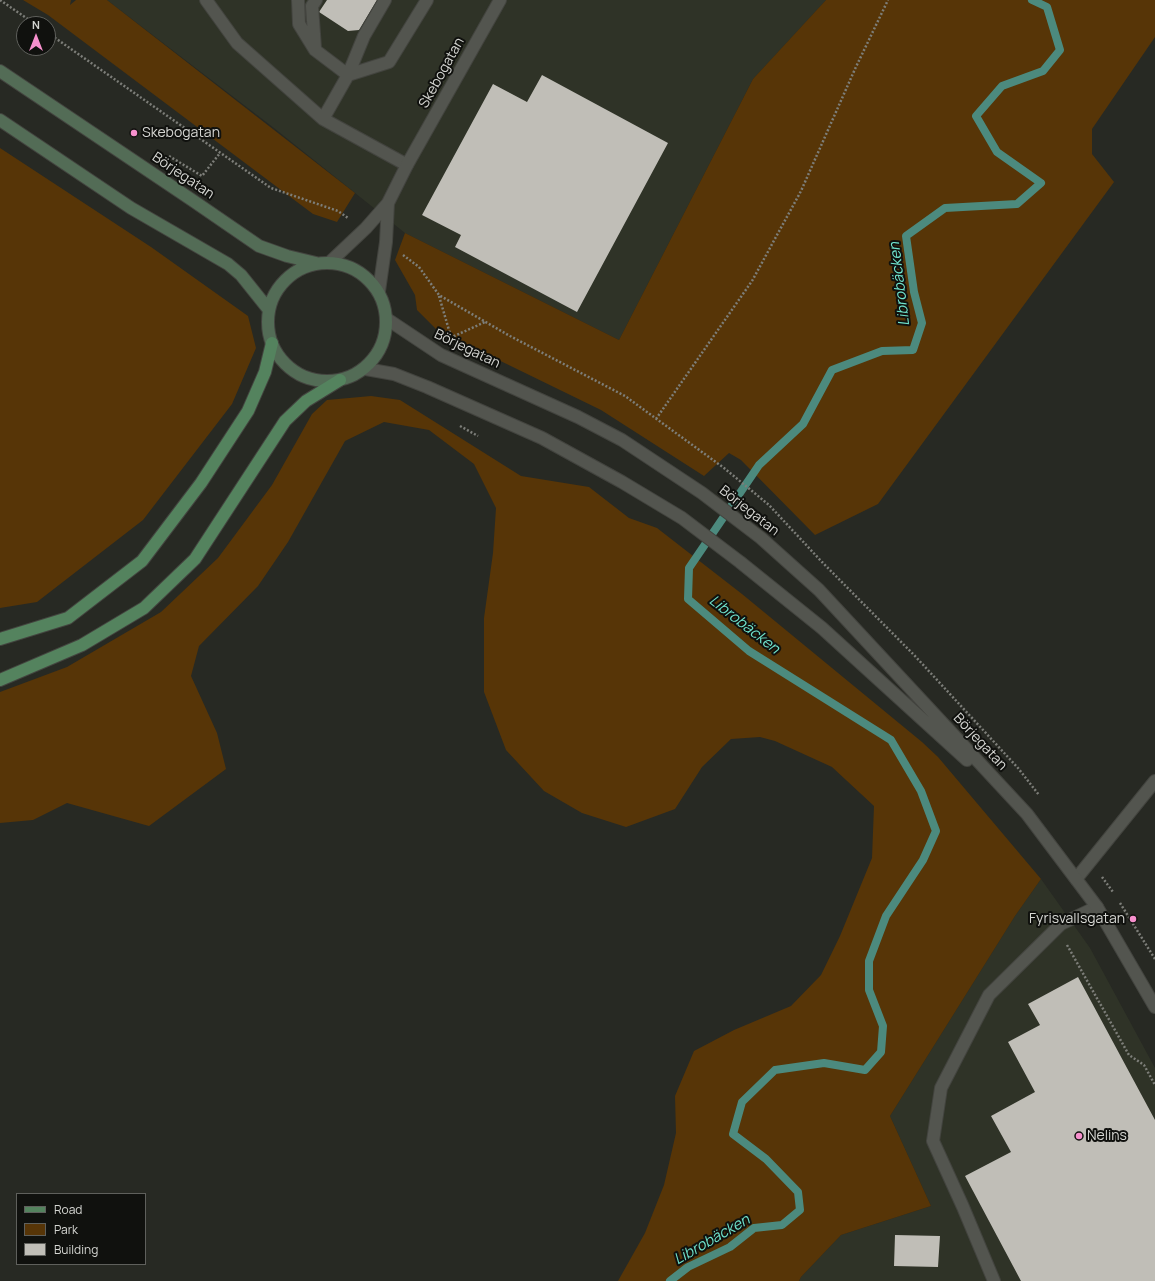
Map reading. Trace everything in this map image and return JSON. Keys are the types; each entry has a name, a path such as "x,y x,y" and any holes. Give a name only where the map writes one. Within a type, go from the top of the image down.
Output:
{"main road":[{"name":"Börjegatan","path":"0,71 259,246 287,256 316,263"},
{"path":"0,120 132,208 228,264 241,275 269,310"},
{"path":"330,262 345,265 358,271 370,280 384,305 387,319 385,336 378,352 366,369 340,380 323,381 307,378 292,370 280,358 268,332 268,321 269,310 275,293 285,280 299,269 316,263 330,262"},
{"path":"0,639 68,618 142,561 201,483 248,411 264,372 272,343"},
{"path":"0,680 82,645 144,608 195,559 285,421 306,401 340,380"}],"street":[{"path":"206,0 237,43 322,119 407,165"},
{"path":"298,0 299,24 315,50 348,75"},
{"path":"315,50 312,6 316,0"},
{"path":"322,119 348,75 364,36 385,0"},
{"path":"348,75 390,62 427,0"},
{"name":"Skebogatan","path":"330,262 366,228 388,203 407,165 500,0"},
{"name":"Skebogatan","path":"378,292 386,242 388,203"},
{"name":"Börjegatan","path":"387,319 441,355 578,417 622,440 702,493 761,538 819,590 1027,814 1097,907 1155,1007"},
{"name":"Börjegatan","path":"366,369 394,374 542,438 622,482 682,518 740,562 822,628 1027,814"},
{"path":"1076,880 1155,781"},
{"path":"994,1281 933,1141 941,1088 989,995 1060,924 1097,907"}],"path":[{"path":"0,0 23,16"},
{"path":"656,419 752,281 801,191 855,69 888,0"},
{"path":"169,156 202,176 220,153"},
{"path":"439,295 451,337"},
{"path":"724,468 769,505"},
{"path":"1057,928 1129,1055 1144,1065 1155,1085"}],"shaded area":[{"path":"107,0 826,0 753,79 619,340 405,233 274,128"},
{"path":"1041,879 1090,948 1155,1068 1155,1281 799,1281 801,1277 841,1235 931,1206 890,1116 1015,916"}],"green space":[{"path":"23,0 71,0 70,5 76,0 107,0 355,193 337,222 313,214 56,21 56,16 48,15"},
{"path":"826,0 1155,0 1155,37 1092,129 1092,154 1114,182 878,504 815,535 741,460 729,453 704,476 601,410 437,330 417,310 415,295 395,260 405,233 619,340 753,79"},
{"path":"0,148 151,247 248,316 256,348 232,404 143,520 37,602 0,608"},
{"path":"371,396 400,400 521,476 589,487 629,518 657,528 742,594 922,742 938,757 1041,879 1015,916 890,1116 931,1206 841,1235 801,1277 799,1281 618,1281 645,1233 664,1185 676,1133 675,1096 694,1051 734,1030 791,1006 821,975 840,936 872,858 874,806 832,767 775,741 760,737 731,739 702,767 675,809 626,827 582,813 544,791 506,750 484,692 484,618 493,553 496,508 474,464 429,430 384,422 345,441 288,542 258,586 199,646 191,676 217,733 226,769 149,826 67,803 33,820 0,823 0,692 67,667 161,612 218,558 272,485 312,414 327,400"}],"building":[{"path":"327,0 377,0 359,30 348,31 319,12"},
{"path":"542,75 668,143 577,312 455,247 461,235 422,215 493,84 527,102"},
{"name":"Nelins","path":"1078,977 1155,1120 1155,1281 1021,1281 965,1176 1011,1152 991,1116 1035,1092 1008,1042 1040,1025 1028,1004"},
{"path":"895,1235 940,1236 938,1267 894,1266"}],"waterway":[{"name":"Librobäcken","path":"670,1281 688,1267 730,1247 754,1228 782,1225 800,1210 798,1192 766,1159 733,1134 742,1102 775,1070 824,1063 865,1070 881,1052 883,1026 869,990 869,961 886,916 923,860 936,831 921,791 891,740 749,651 688,599 689,568 759,465 803,424 832,370 882,351 913,350 922,323 914,292 906,236 945,208 1017,204 1041,183 997,152 976,116 1002,86 1043,71 1060,50 1047,7 1032,0"}],"place":[{"name":"Skebogatan","path":"134,133"},
{"name":"Fyrisvallsgatan","path":"1133,919"},
{"name":"Nelins","path":"1079,1136"}]}
